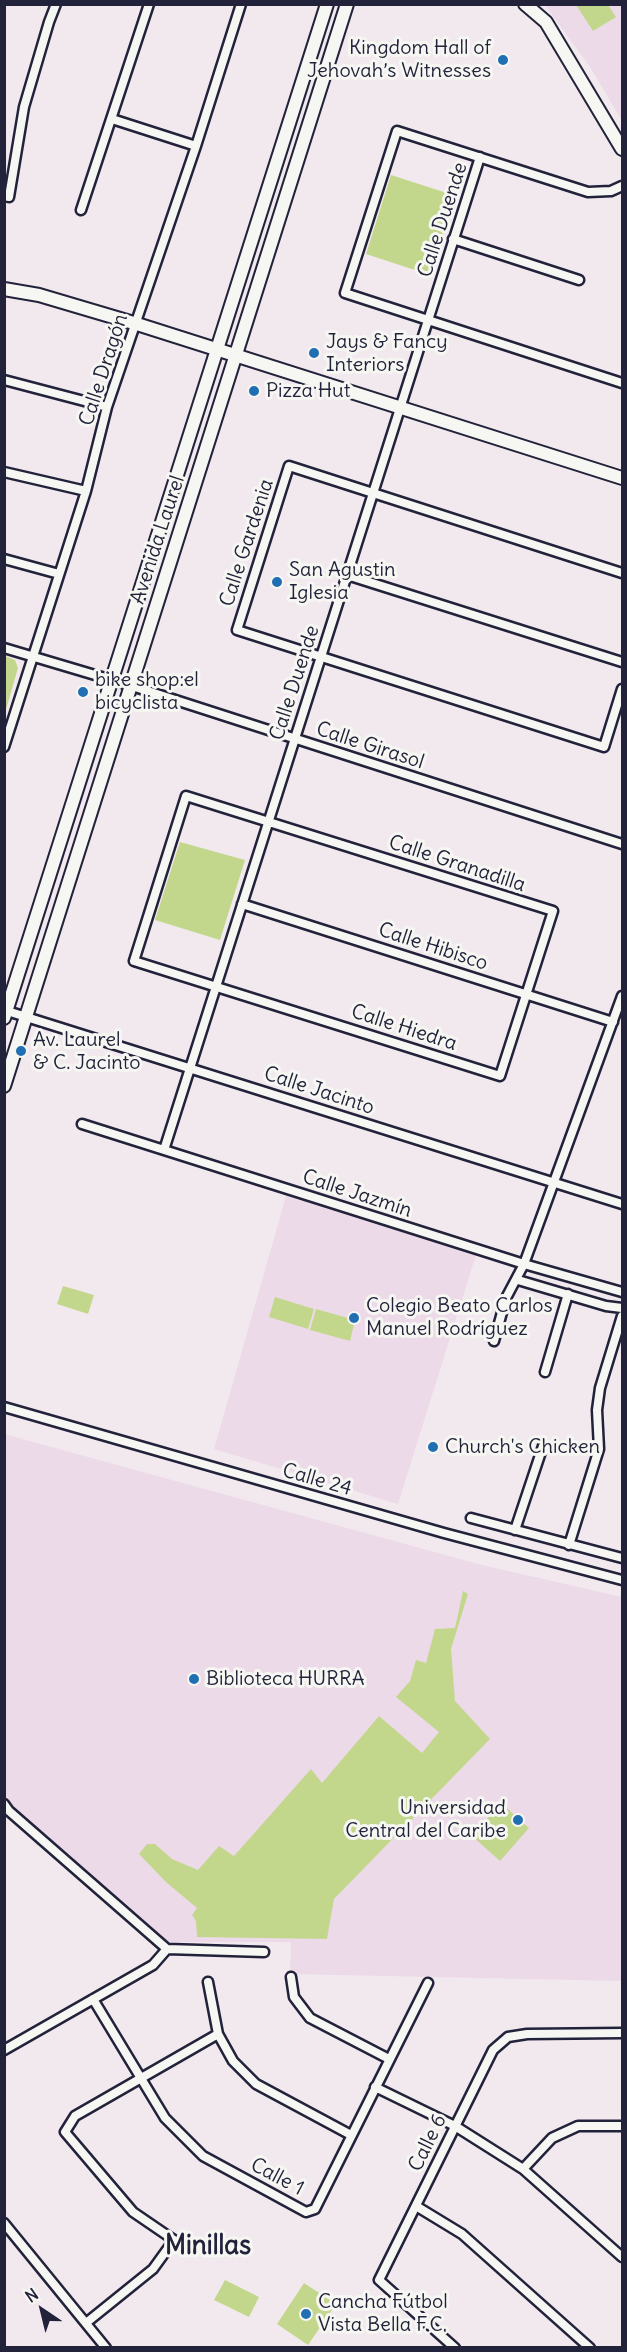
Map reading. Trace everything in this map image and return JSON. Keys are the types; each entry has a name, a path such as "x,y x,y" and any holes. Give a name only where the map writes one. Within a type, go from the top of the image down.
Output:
{"street":[{"path":"4,196 9,197 24,106 56,4"},
{"path":"81,210 149,4"},
{"name":"Calle Dragón","path":"4,747 86,492 108,407 241,4"},
{"name":"Avenida Laurel","path":"5,1013 327,4"},
{"name":"Avenida Laurel","path":"4,1086 237,356 346,4"},
{"path":"525,4 546,22 622,149"},
{"path":"112,119 196,146"},
{"path":"622,186 611,191 588,192 397,131 345,294 622,383"},
{"name":"Calle Duende","path":"164,1150 480,158"},
{"path":"453,239 579,280"},
{"path":"4,289 39,295 137,324 622,478"},
{"path":"4,380 108,407"},
{"name":"Calle Gardenia","path":"321,657 237,630 240,619 290,466 373,493"},
{"path":"4,472 86,492"},
{"path":"373,493 622,573"},
{"path":"4,559 59,574"},
{"path":"347,575 622,662"},
{"name":"Calle Girasol","path":"4,648 132,686 622,844"},
{"path":"321,657 604,747 622,689"},
{"path":"217,986 134,961 186,796 269,821"},
{"name":"Calle Granadilla","path":"269,821 553,911 526,993"},
{"name":"Calle Hibisco","path":"242,904 613,1022"},
{"name":"Calle Hiedra","path":"217,986 500,1076 526,993"},
{"path":"494,1341 506,1298 518,1280 622,996"},
{"name":"Calle Jacinto","path":"5,1013 27,1017 622,1204"},
{"name":"Calle Jazmín","path":"82,1124 524,1264 622,1292"},
{"path":"518,1280 606,1306 622,1308"},
{"path":"545,1372 568,1294"},
{"path":"569,1545 599,1449 597,1410 600,1388 622,1316"},
{"name":"Calle 24","path":"4,1407 444,1533 622,1580"},
{"path":"515,1530 543,1446"},
{"path":"471,1518 622,1558"},
{"path":"4,1804 9,1811 166,1949 264,1952"},
{"path":"4,2050 153,1965 166,1949"},
{"path":"291,1977 294,1997 310,2019 389,2059"},
{"path":"208,1982 218,2034 233,2061 256,2084 351,2135"},
{"name":"Calle 1","path":"93,1999 165,2118 203,2156 306,2212 315,2209 428,1983"},
{"name":"Calle 6","path":"455,2348 379,2280 493,2050 508,2037 527,2034 622,2033"},
{"path":"86,2324 153,2269 174,2240 133,2212 65,2132 75,2116 218,2034"},
{"path":"375,2087 455,2126 523,2169 622,2258"},
{"path":"523,2169 552,2138 578,2126 622,2126"},
{"path":"416,2206 462,2234 590,2348"},
{"path":"4,2223 106,2348"}],"shaded area":[{"path":"545,5 622,5 622,121 590,67"},
{"name":"Colegio Beato Carlos Manuel Rodríguez","path":"286,1196 476,1255 398,1504 214,1449"},
{"path":"4,1434 482,1565 622,1597 622,1981 290,1974 291,1942 169,1942 11,1805 4,1795"}],"green space":[{"path":"576,5 608,5 616,17 593,31"},
{"path":"391,175 456,196 430,275 366,254"},
{"path":"5,656 15,660 18,668 5,713"},
{"path":"180,842 245,860 220,940 155,920"},
{"path":"63,1286 94,1295 88,1314 57,1304"},
{"path":"275,1297 314,1309 308,1329 269,1317"},
{"path":"316,1309 355,1320 350,1341 310,1330"},
{"path":"463,1591 468,1594 451,1649 455,1701 490,1739 334,1899 327,1939 197,1937 196,1921 192,1915 197,1908 166,1882 139,1854 147,1844 155,1844 172,1859 198,1870 219,1846 234,1856 311,1769 322,1783 379,1716 422,1753 439,1732 396,1697 410,1681 416,1660 426,1663 435,1629 455,1628"},
{"path":"501,1803 529,1828 500,1861 472,1836"},
{"path":"225,2280 259,2297 249,2317 214,2300"},
{"name":"Cancha Fútbol Vista Bella F.C.","path":"304,2283 336,2304 308,2345 277,2324"}],"place":[{"name":"Kingdom Hall of Jehovah’s Witnesses","path":"503,60"},
{"name":"Jays & Fancy Interiors","path":"314,353"},
{"name":"Pizza Hut","path":"254,391"},
{"name":"San Agustin Iglesia","path":"277,582"},
{"name":"bike shop:el bicyclista","path":"83,692"},
{"name":"Av. Laurel & C. Jacinto","path":"21,1051"},
{"name":"Colegio Beato Carlos Manuel Rodríguez","path":"354,1318"},
{"name":"Church's Chicken","path":"433,1447"},
{"name":"Biblioteca HURRA","path":"194,1679"},
{"name":"Universidad Central del Caribe","path":"518,1820"},
{"name":"Cancha Fútbol Vista Bella F.C.","path":"306,2314"}],"district":[{"name":"Minillas","path":"208,2247"}]}
